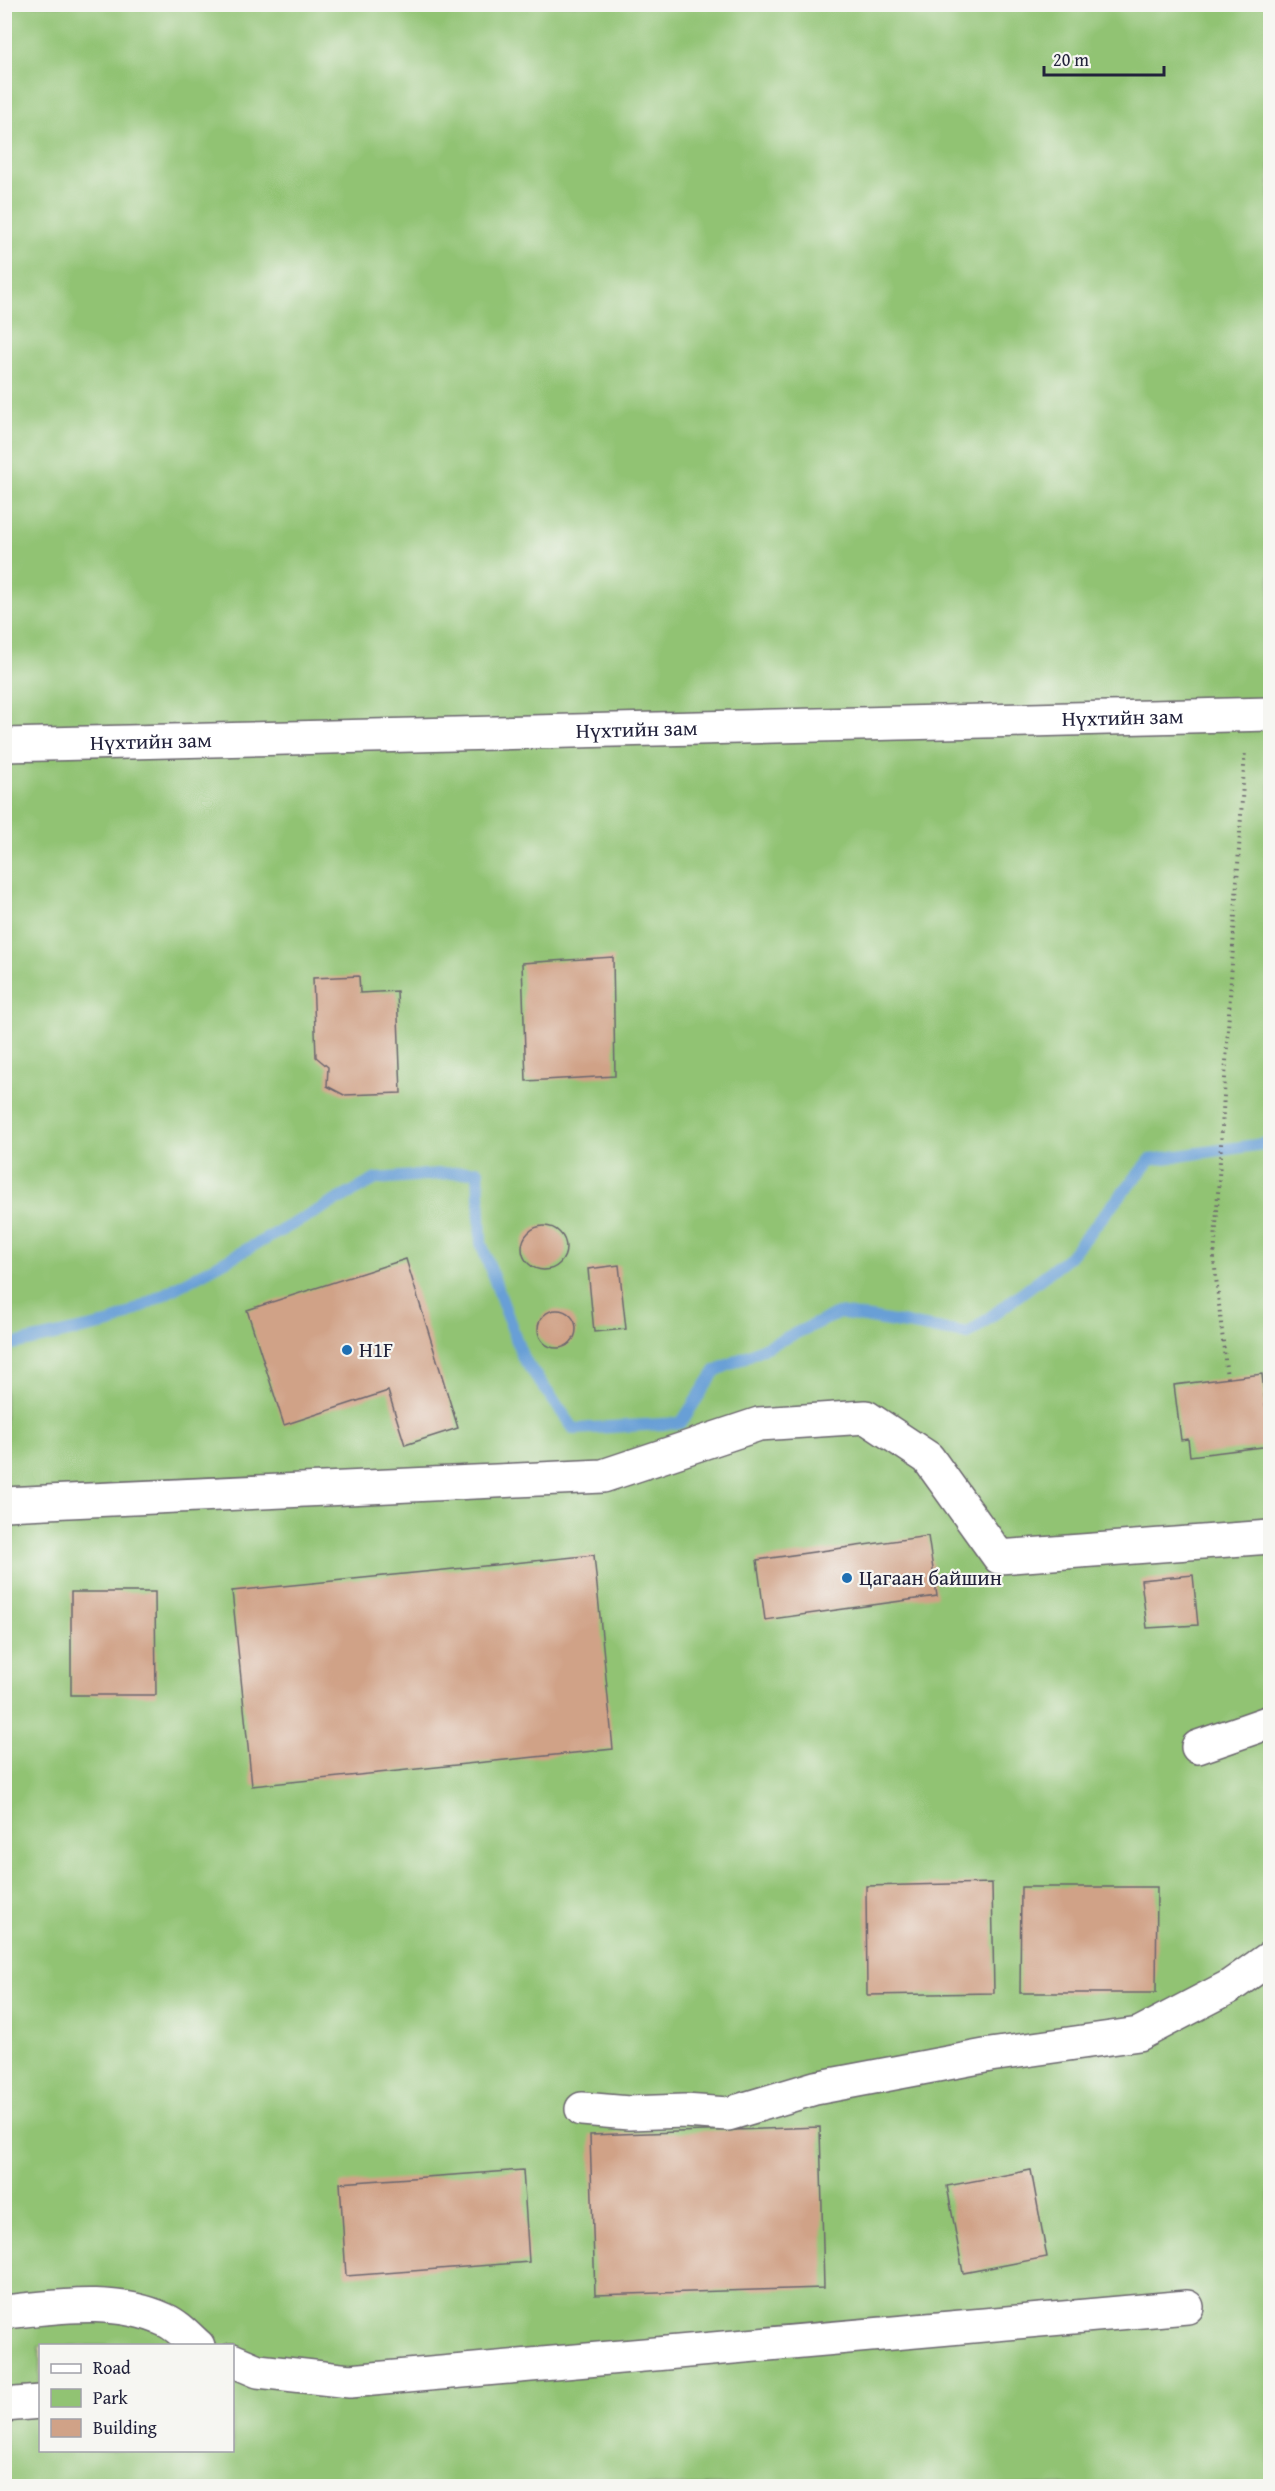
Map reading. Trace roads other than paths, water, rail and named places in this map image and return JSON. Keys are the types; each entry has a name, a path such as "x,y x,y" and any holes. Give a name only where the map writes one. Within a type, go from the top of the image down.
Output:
{"street":[{"name":"Нүхтийн зам","path":"4,744 1259,714"},
{"path":"4,1504 603,1476 759,1424 866,1418 928,1458 999,1557 1270,1537"},
{"path":"1198,1747 1270,1722"},
{"path":"582,2109 629,2113 684,2111 728,2114 815,2088 990,2055 1139,2034 1229,1987 1270,1958"},
{"path":"4,2312 86,2304 126,2309 167,2320 196,2344"},
{"path":"234,2361 258,2371 350,2381 1187,2307"},
{"path":"4,2405 39,2402"}],"waterway":[{"path":"4,1346 111,1323 376,1179 478,1171 481,1243 523,1358 574,1429 681,1423 715,1371 839,1313 968,1334 1069,1257 1150,1160 1270,1143"}],"place":[{"name":"H1F","path":"347,1350"},
{"name":"Цагаан байшин","path":"847,1578"}]}
